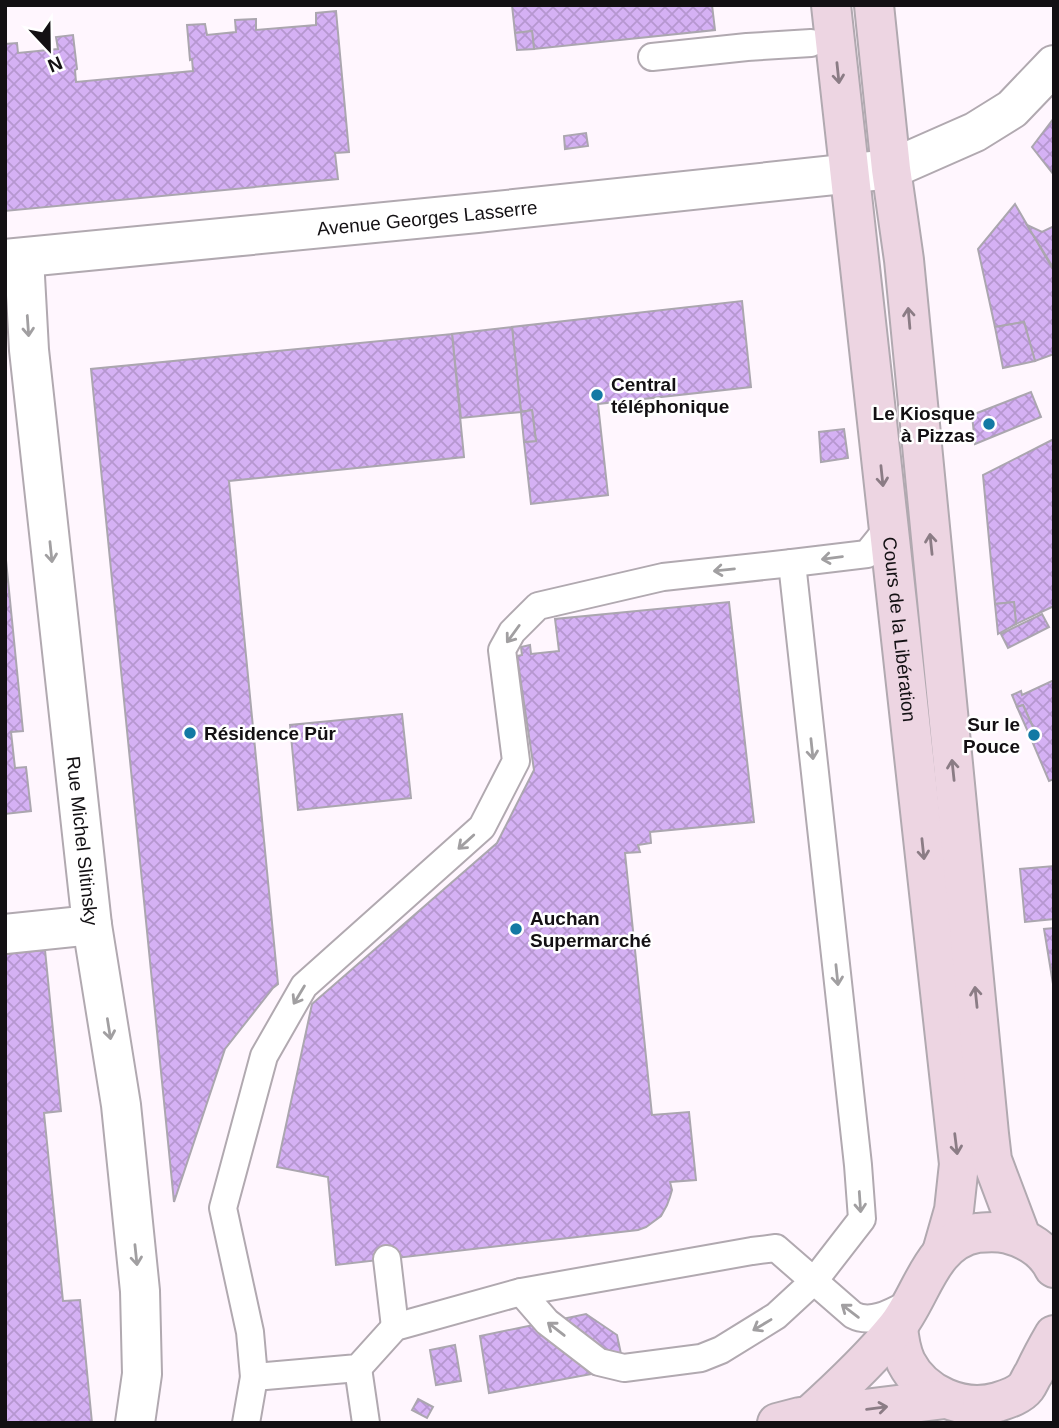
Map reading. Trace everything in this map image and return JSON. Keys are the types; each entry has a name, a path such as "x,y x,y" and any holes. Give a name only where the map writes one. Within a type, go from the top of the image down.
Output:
{"main road":[{"name":"Cours de la Libération","path":"831,5 959,1164 954,1210 942,1252"},
{"name":"Cours de la Libération","path":"874,5 891,169 904,260 992,1160 1037,1240"},
{"path":"793,1420 848,1380 905,1314 942,1252 956,1241 972,1234 996,1231 1037,1240 1040,1249 1054,1268"},
{"path":"905,1314 900,1345 906,1362 916,1378 953,1407"},
{"path":"793,1420 979,1406 1011,1397 1024,1406 1054,1335"}],"street":[{"name":"Avenue Georges Lasserre","path":"14,258 891,169 975,132 1012,109 1054,65"},
{"name":"Rue Michel Slitinsky","path":"14,258 29,350 92,925 121,1105 140,1291 142,1374 135,1423"},
{"path":"5,934 92,925"}],"lane":[{"path":"652,57 811,43"},
{"path":"246,1423 254,1377 250,1332 223,1208 264,1056 304,986 482,827 516,761 502,650 512,632 538,606 663,577 867,554 888,528"},
{"path":"521,1292 547,1322 599,1362 624,1368 701,1358 721,1350 776,1316 814,1281 862,1219 792,563"},
{"path":"254,1377 358,1368 395,1327 521,1292 776,1248 862,1320 905,1314"},
{"path":"387,1259 395,1327"},
{"path":"358,1368 366,1423"}],"building":[{"path":"512,5 712,5 715,30 534,49 532,31 515,33"},
{"path":"336,11 349,152 335,153 338,179 5,211 5,44 17,43 18,53 58,49 56,37 73,35 76,82 193,71 187,25 205,24 207,35 236,32 235,20 256,19 256,30 316,25 316,13"},
{"path":"532,31 534,49 517,50 515,33"},
{"path":"1054,118 1054,175 1032,147"},
{"path":"586,133 588,146 565,149 564,136"},
{"path":"1015,204 1054,271 1054,354 1035,361 1024,322 995,327 978,249"},
{"path":"1027,225 1042,232 1054,226 1054,269"},
{"name":"Central téléphonique","path":"742,301 751,387 598,404 608,495 531,504 524,442 536,441 532,410 521,412 512,327"},
{"path":"1024,322 1035,361 1003,368 995,327"},
{"path":"512,327 521,412 461,418 452,334"},
{"name":"Résidence Pür","path":"452,334 464,457 229,481 278,984 225,1049 174,1202 91,369"},
{"path":"1031,392 1041,417 975,444 972,415"},
{"path":"532,410 536,441 524,442 521,412"},
{"path":"844,429 848,458 821,462 819,432"},
{"path":"1054,439 1054,606 1016,624 1014,602 995,604 983,475"},
{"path":"5,550 23,731 11,732 15,768 26,767 31,811 5,814"},
{"name":"Auchan Supermarché","path":"729,602 754,822 650,832 651,843 638,845 640,852 625,853 652,1115 689,1112 696,1180 670,1182 672,1190 661,1216 638,1230 336,1265 328,1177 277,1167 312,1004 497,843 534,770 517,656 522,655 521,647 530,645 531,654 559,651 555,619"},
{"path":"1014,602 1016,624 998,634 995,604"},
{"path":"1042,614 1049,627 1008,648 1001,634"},
{"path":"1054,680 1054,779 1049,781 1032,741 1038,738 1023,705 1017,707 1012,695 1021,691 1022,695"},
{"path":"1023,705 1038,738 1032,741 1017,707"},
{"path":"402,714 411,798 298,810 290,725"},
{"path":"1054,866 1054,919 1025,922 1020,869"},
{"path":"1054,928 1054,990 1044,929"},
{"path":"45,950 61,1111 44,1113 63,1301 80,1300 92,1423 5,1423 5,954"},
{"path":"586,1314 617,1335 624,1368 489,1393 480,1336"},
{"path":"455,1345 461,1381 436,1385 430,1350"},
{"path":"418,1399 433,1407 427,1418 412,1410"}],"place":[{"name":"Central téléphonique","path":"597,395"},
{"name":"Le Kiosque à Pizzas","path":"989,424"},
{"name":"Résidence Pür","path":"190,733"},
{"name":"Sur le Pouce","path":"1034,735"},
{"name":"Auchan Supermarché","path":"516,929"}]}
